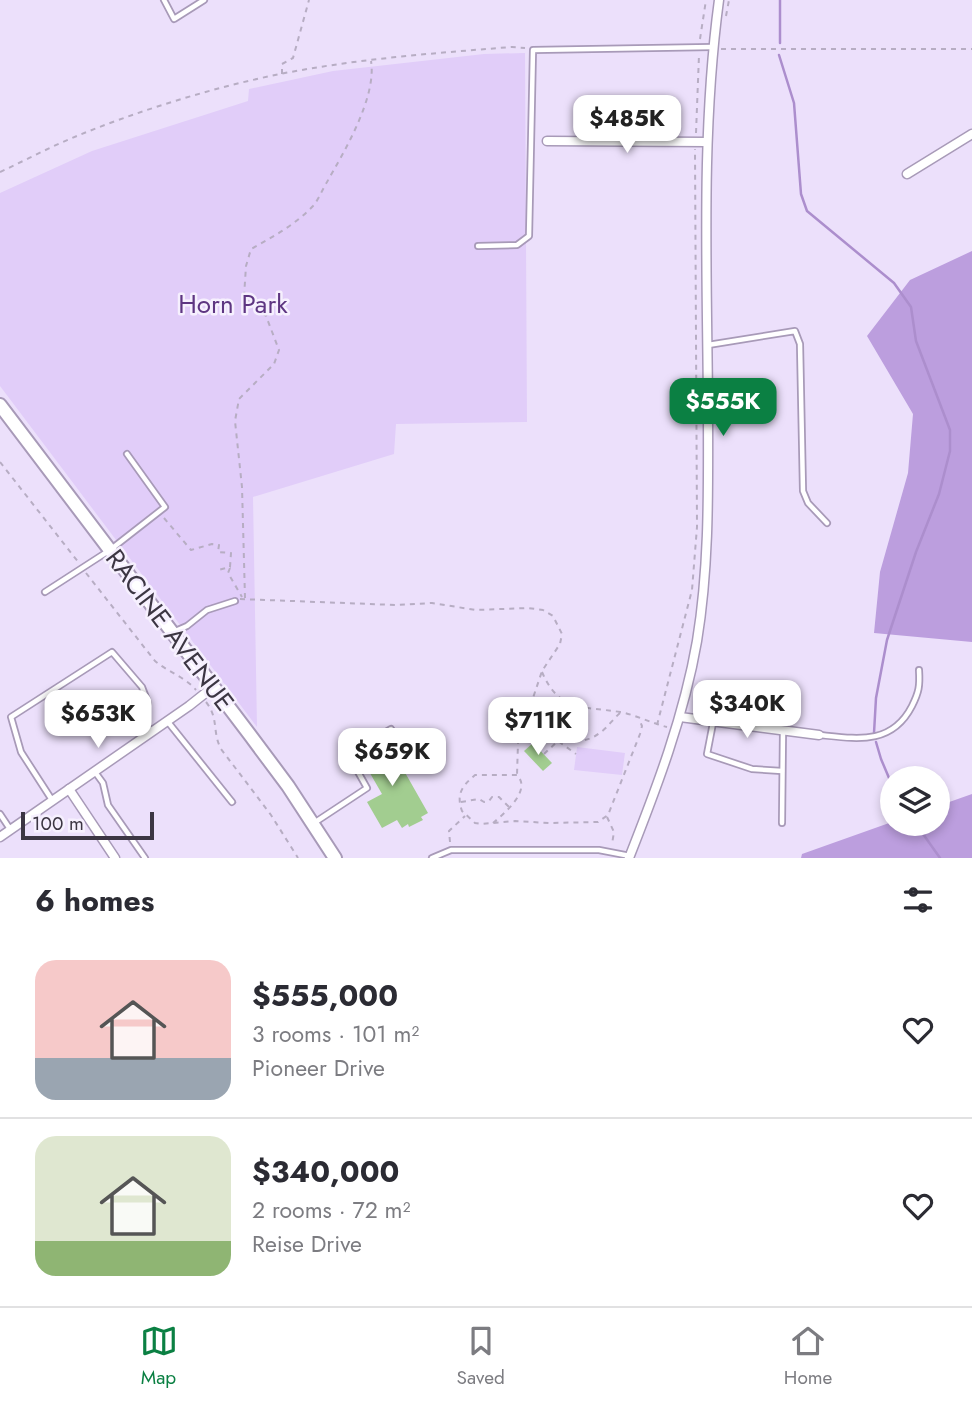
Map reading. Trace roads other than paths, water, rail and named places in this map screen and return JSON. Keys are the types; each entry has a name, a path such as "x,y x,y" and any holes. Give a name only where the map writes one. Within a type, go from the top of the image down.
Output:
{"main road":[{"name":"RACINE AVENUE","path":"0,405 213,687 313,823 335,858"}],"street":[{"path":"629,857 677,729 697,640 706,565 707,142 712,47 719,0"},
{"path":"907,174 972,134"},
{"path":"547,141 707,142"},
{"path":"0,837 213,687"},
{"path":"680,717 819,735"},
{"path":"69,789 115,858"}],"lane":[{"path":"164,0 174,19 204,0"},
{"path":"478,246 517,245 529,236 533,50 712,47"},
{"path":"708,346 795,331 800,344 803,491 808,503 827,523"},
{"path":"45,592 110,550 165,507 127,454"},
{"path":"172,632 187,625 206,610 235,601"},
{"path":"52,801 20,752 11,717 112,652 142,687 148,703 140,717 152,731"},
{"path":"819,735 850,738 884,735 895,729 909,713 921,690 919,670"},
{"path":"168,721 232,802"},
{"path":"713,723 707,754 752,769 782,771"},
{"path":"313,823 367,788 348,754 391,729 412,767"},
{"path":"782,824 783,730"},
{"path":"94,771 103,783 108,805 145,858"},
{"path":"0,814 10,830"},
{"path":"432,858 451,850 611,851 629,857"}],"waterway":[{"path":"780,0 780,43"},
{"path":"779,55 794,103 801,194 807,211 894,283 911,307 916,341 950,430 950,451 939,494 916,552 887,640 876,698 874,733"},
{"path":"876,742 884,766"},
{"path":"924,836 940,858"}],"park label":[{"name":"Horn Park","path":"233,304"}]}
